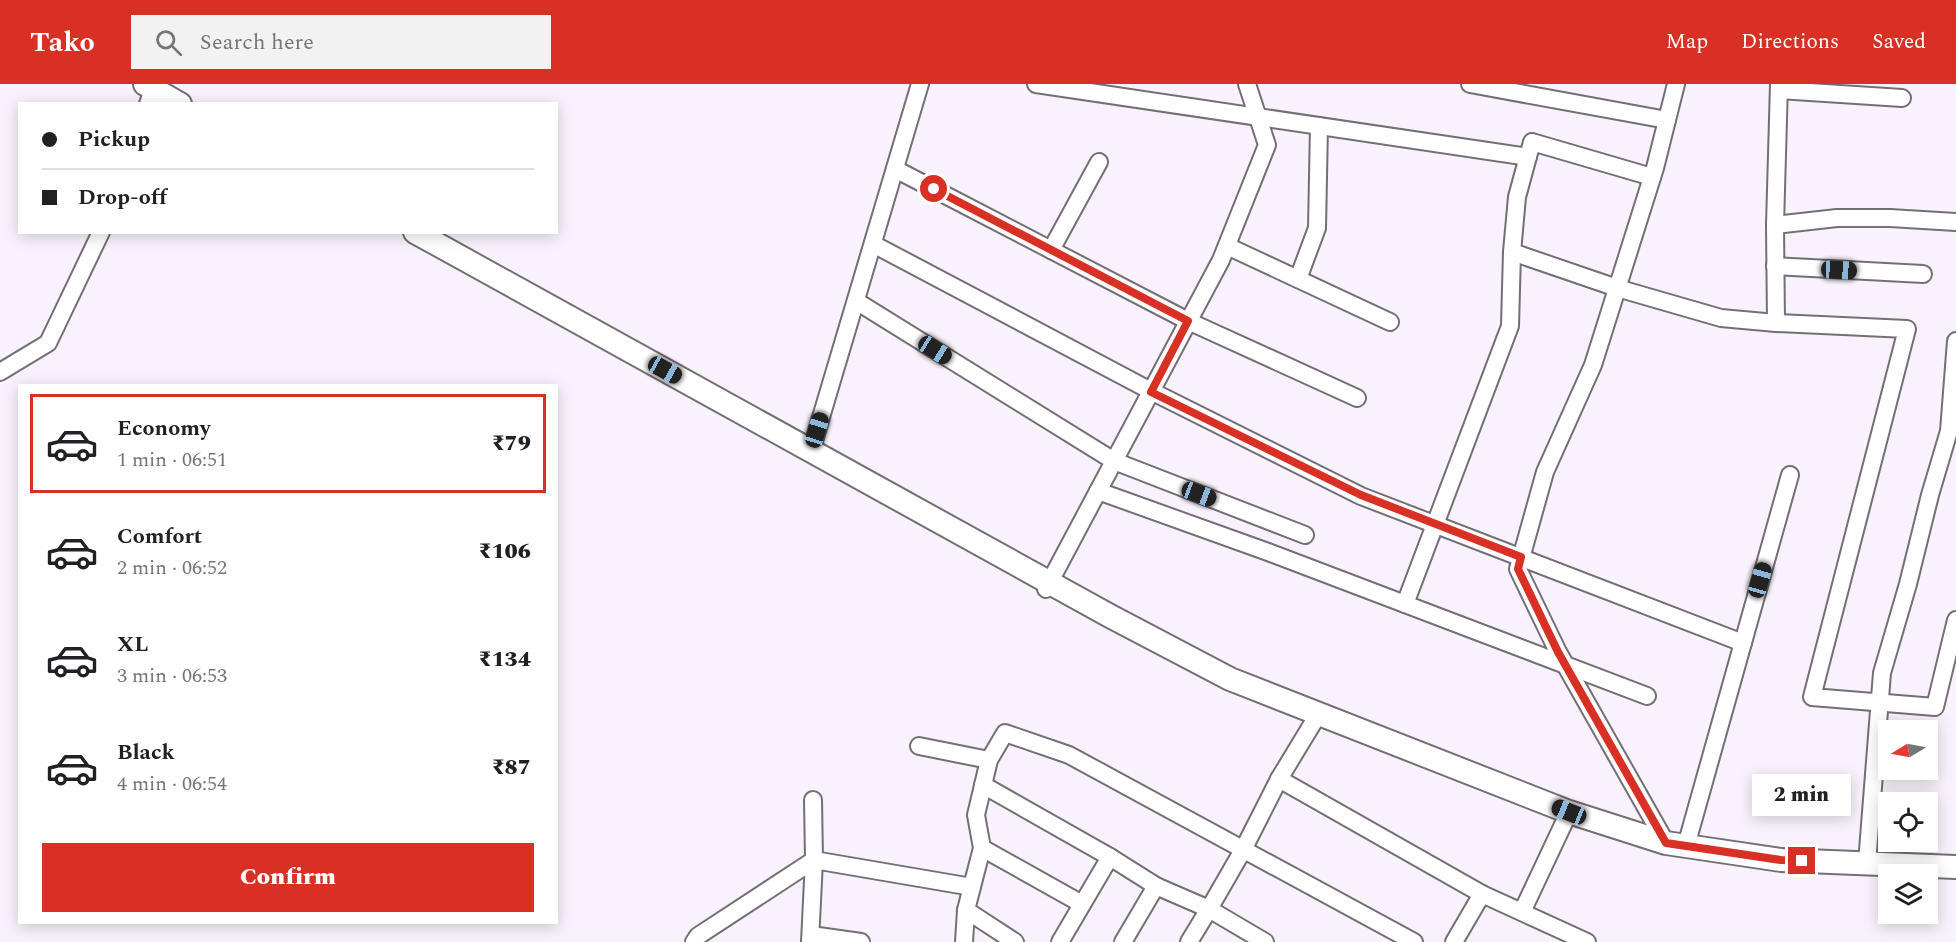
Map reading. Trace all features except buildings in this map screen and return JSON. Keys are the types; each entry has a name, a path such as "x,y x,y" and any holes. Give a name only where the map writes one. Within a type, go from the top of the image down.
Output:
{"street":[{"path":"811,451 920,84"},
{"path":"1036,84 1528,156"},
{"path":"1047,586 1227,246 1267,145 1246,84"},
{"path":"1470,84 1667,120"},
{"path":"1676,84 1652,177 1593,365 1545,472 1518,569 1565,665 1676,845"},
{"path":"1776,323 1775,225 1779,87 1902,98"},
{"path":"149,92 175,102"},
{"path":"1298,279 1317,228 1319,126"},
{"path":"1405,604 1510,326 1512,252 1517,197 1532,142 1652,177"},
{"path":"1051,250 1099,162"},
{"path":"895,168 1188,321 1357,398"},
{"path":"1775,225 1837,218 1956,222"},
{"path":"0,372 48,343 100,234"},
{"path":"418,234 811,451 1047,586 1230,679 1569,812 1676,845 1781,860 1956,867"},
{"path":"873,244 1151,392 1361,495 1743,643"},
{"path":"1227,246 1390,322"},
{"path":"1512,252 1617,288 1721,318 1907,329 1812,697 1935,707 1956,620"},
{"path":"1775,266 1923,274"},
{"path":"856,301 1114,461 1305,536"},
{"path":"1867,863 1882,673 1949,431 1956,341"},
{"path":"1676,845 1743,643 1790,475"},
{"path":"1098,491 1269,552 1647,696"},
{"path":"1189,942 1243,850 1279,779 1319,713"},
{"path":"964,942 966,910 982,848 976,814 989,760 1005,733 1069,755 1414,942"},
{"path":"919,747 989,760"},
{"path":"1279,779 1482,894 1587,942"},
{"path":"983,785 1110,857 1156,886 1209,909 1248,938 1265,942"},
{"path":"813,800 814,860 811,938 861,942"},
{"path":"1522,912 1569,812"},
{"path":"982,848 1082,904"},
{"path":"1060,942 1110,857"},
{"path":"694,942 698,936 814,860 972,888"},
{"path":"1123,942 1156,886"},
{"path":"1454,942 1482,894"},
{"path":"966,910 1015,942"}],"route":[{"path":"934,189 1188,321 1151,392 1361,495 1521,557 1518,569 1558,652 1666,843 1802,861"}]}
